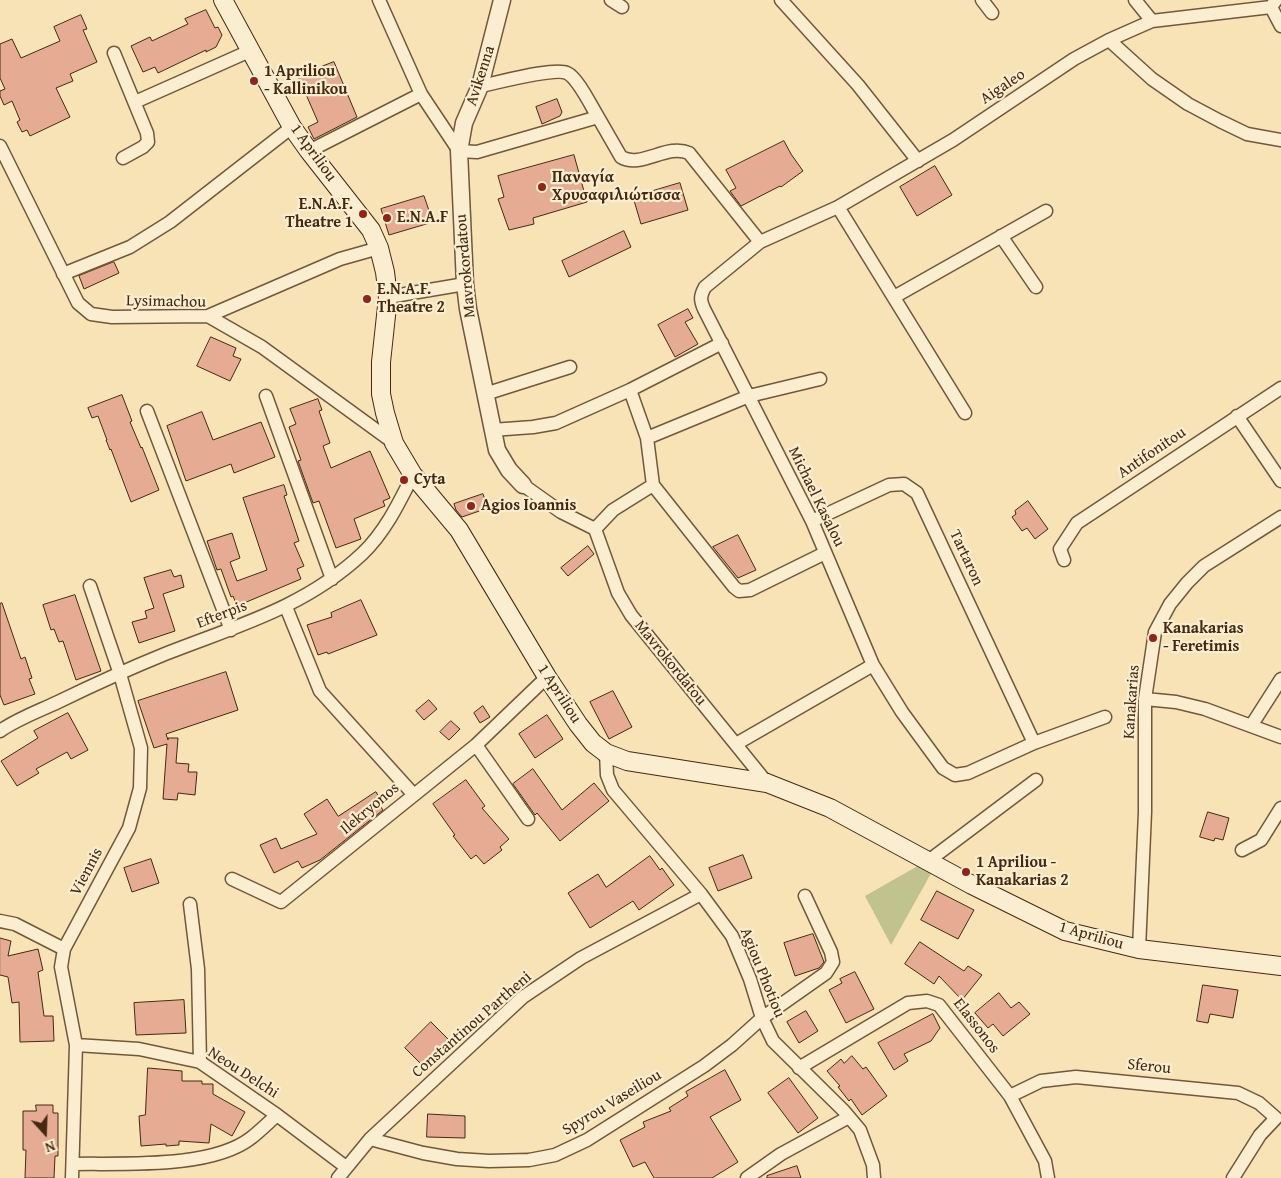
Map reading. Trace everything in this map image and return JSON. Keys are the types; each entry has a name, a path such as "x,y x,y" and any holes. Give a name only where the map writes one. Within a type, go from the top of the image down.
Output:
{"main road":[{"name":"1 Apriliou","path":"224,0 292,127 371,230 379,248 385,272 388,297 381,362 381,394 394,443 413,475 459,530 547,677 593,743 606,753 627,761 767,783 830,808 927,862 1065,931 1139,949 1281,966"}],"street":[{"path":"379,0 420,94 459,151 477,152 598,116"},
{"name":"Avikenna","path":"459,151 464,123 480,86 502,0"},
{"path":"611,0 622,7"},
{"path":"782,0 858,86 918,161"},
{"path":"982,0 992,14"},
{"path":"1135,0 1152,21"},
{"path":"1274,3 1281,26"},
{"name":"Aigaleo","path":"760,242 838,208 953,140 1074,59 1109,40 1152,21 1274,3"},
{"path":"1109,40 1152,78 1188,104 1247,134 1281,140"},
{"path":"135,102 252,50"},
{"path":"114,54 147,133 148,142 143,147 123,158"},
{"path":"480,86 553,71 566,72 574,78 621,157 626,160 638,159 675,150 689,153 760,242"},
{"path":"309,151 420,94"},
{"path":"63,274 130,247 170,222 292,127"},
{"name":"Lysimachou","path":"1,150 78,303 91,314 112,317 208,316 262,347 394,443"},
{"name":"Mavrokordatou","path":"459,151 465,284 497,450 509,470 523,485 561,512 595,529 618,593 631,615 767,783"},
{"path":"838,208 966,413"},
{"path":"894,297 1046,211"},
{"path":"1001,236 1036,288"},
{"name":"Michael Kasalou","path":"760,242 705,288 700,296 700,301 812,521 874,665 902,712 943,768 955,775 968,773 1034,743"},
{"path":"208,316 340,259 379,248"},
{"path":"388,297 465,284"},
{"path":"492,430 533,428 556,423 630,390 722,343"},
{"path":"485,394 570,367"},
{"path":"647,438 749,396 820,379"},
{"name":"Antifonitou","path":"1064,560 1060,549 1077,523 1281,388"},
{"path":"630,390 647,438 653,485 734,587 739,590 750,590 826,553"},
{"path":"266,396 332,579"},
{"path":"147,411 232,630"},
{"path":"1237,416 1281,481"},
{"name":"Efterpis","path":"0,729 164,654 232,630 286,607 332,579 362,553 382,530 413,475"},
{"name":"Tartaron","path":"812,521 889,485 904,484 917,493 1034,743"},
{"path":"595,529 613,510 653,485"},
{"name":"Kanakarias","path":"1139,949 1145,812 1145,699 1155,632 1170,604 1204,566 1281,517"},
{"name":"Viennis","path":"72,1178 76,1045 61,967 64,949 129,828 140,788 141,748 120,674 90,586"},
{"name":"Ilekryonos","path":"232,879 281,902 414,795 320,691 286,607"},
{"path":"736,744 874,665"},
{"path":"414,795 476,745 547,677"},
{"path":"1251,726 1281,679"},
{"path":"1145,699 1176,702 1205,709 1281,738"},
{"path":"1034,743 1105,718"},
{"path":"476,745 528,819"},
{"name":"Agiou Photiou","path":"606,753 607,774 613,790 701,894 732,936 750,979 762,1018 773,1042 860,1130 873,1165 874,1178"},
{"path":"927,862 1036,780"},
{"path":"1242,850 1261,840 1281,808"},
{"name":"Constantinou Partheni","path":"338,1178 370,1139 523,997 581,958 701,894"},
{"name":"Spyrou Vaseiliou","path":"370,1139 422,1153 457,1159 489,1161 529,1160 555,1155 587,1140 704,1066 732,1046 762,1018 826,973 833,962 831,952 805,896"},
{"path":"190,904 198,969 200,1062"},
{"path":"0,921 15,924 64,949"},
{"name":"Elassonos","path":"799,1068 908,1003 927,1001 939,1005 1010,1096 1045,1161 1048,1178"},
{"name":"Neou Delchi","path":"76,1045 139,1049 200,1062 277,1115 346,1167"},
{"name":"Sferou","path":"1010,1096 1041,1081 1076,1077 1238,1092 1279,1117"},
{"path":"72,1164 186,1161 220,1154 250,1139 277,1115"},
{"path":"747,1178 781,1154 849,1117"},
{"path":"1234,1178 1260,1135 1279,1117"}],"green space":[{"path":"923,863 933,870 891,945 865,896"}],"building":[{"path":"206,10 215,28 218,27 222,35 216,47 158,73 155,67 143,72 131,46 150,37 152,41 188,24 185,19"},
{"path":"81,15 87,29 83,30 97,62 70,74 73,81 56,88 70,117 30,136 27,130 22,132 17,122 20,120 12,101 4,105 0,96 0,91 5,89 0,78 0,44 12,39 21,58 60,41 54,27"},
{"path":"334,62 357,117 314,139 308,127 318,122 298,76"},
{"path":"557,99 562,112 560,116 542,124 536,107"},
{"path":"784,141 803,171 781,187 741,206 730,191 736,188 726,170"},
{"name":"Παναγία Χρυσαφιλιώτισσα","path":"574,155 587,202 533,218 534,224 509,230 498,199 504,197 498,176"},
{"path":"935,166 952,195 917,216 900,187"},
{"path":"680,183 688,210 641,224 633,197"},
{"path":"424,196 433,222 389,235 381,209"},
{"path":"624,231 631,247 569,277 562,261"},
{"path":"114,262 119,273 84,289 79,276"},
{"path":"688,309 693,318 685,322 698,344 675,357 658,325"},
{"path":"211,337 236,348 233,356 241,359 230,381 197,366"},
{"path":"122,395 132,421 130,422 159,490 131,502 98,416 92,418 88,408"},
{"path":"318,399 322,410 319,411 330,443 323,446 331,468 370,451 390,498 383,501 385,506 354,519 361,539 336,548 319,501 313,503 298,461 301,460 289,427 296,424 290,409"},
{"path":"202,412 213,440 261,422 275,457 234,473 231,464 186,481 167,426"},
{"path":"284,485 287,495 284,496 299,541 294,543 304,566 297,569 301,579 237,606 233,596 231,597 221,569 217,570 207,541 232,533 240,558 230,562 237,581 267,570 243,498"},
{"name":"Agios Ioannis","path":"483,494 488,508 462,517 456,510 454,504"},
{"path":"1028,501 1048,529 1035,539 1027,528 1022,531 1012,517 1016,514 1015,511"},
{"path":"738,535 756,570 738,578 713,547"},
{"path":"588,546 594,554 568,576 561,568"},
{"path":"171,570 174,577 181,575 184,587 163,594 175,631 139,643 132,622 147,618 145,611 154,608 144,578"},
{"path":"75,595 101,671 76,680 63,641 59,642 54,629 51,630 43,605"},
{"path":"361,600 377,635 328,654 327,652 318,655 307,625 332,617 331,613"},
{"path":"2,603 21,659 25,657 32,678 29,679 35,694 4,705 0,695 0,604"},
{"path":"226,672 238,710 166,734 168,740 168,738 178,738 176,763 189,764 188,772 197,772 195,795 178,793 177,800 163,799 167,744 154,748 138,701"},
{"path":"613,691 632,727 609,739 590,702"},
{"path":"429,700 437,709 424,720 416,711"},
{"path":"483,706 490,717 480,723 474,713"},
{"path":"68,713 88,750 71,759 67,752 36,769 39,773 17,786 1,761 38,738 34,731"},
{"path":"547,715 563,739 535,758 519,734"},
{"path":"451,721 460,729 449,740 440,732"},
{"path":"533,769 562,810 594,783 609,801 560,841 537,813 535,815 513,784"},
{"path":"466,780 485,806 482,808 509,839 500,847 502,850 484,864 476,855 471,859 453,836 455,835 433,804"},
{"path":"376,792 382,802 379,804 383,810 320,860 302,868 298,861 274,873 260,845 276,838 281,849 317,834 304,814 327,799 338,816"},
{"path":"1208,812 1229,818 1223,840 1215,838 1214,841 1200,837"},
{"path":"743,855 752,878 718,891 709,868"},
{"path":"650,856 660,870 662,868 674,885 639,910 633,901 590,928 568,893 598,874 606,887"},
{"path":"151,859 159,883 132,892 124,868"},
{"path":"937,891 974,910 958,939 921,920"},
{"path":"813,934 824,962 819,968 795,976 784,943"},
{"path":"0,938 11,941 8,956 38,949 43,970 38,972 44,1016 53,1016 54,1041 20,1042 19,1002 12,1003 8,977 0,975"},
{"path":"920,942 964,971 968,966 982,975 962,1000 939,976 934,984 905,964"},
{"path":"855,972 874,1009 846,1023 829,990 842,983 840,979"},
{"path":"1203,985 1238,990 1233,1018 1210,1014 1208,1023 1197,1021"},
{"path":"999,993 1011,1008 1019,1002 1030,1014 1003,1036 993,1024 988,1028 975,1013"},
{"path":"184,1000 186,1033 136,1035 134,1003"},
{"path":"806,1011 818,1031 799,1043 787,1022"},
{"path":"933,1014 940,1028 931,1041 904,1054 908,1061 894,1070 878,1043"},
{"path":"431,1022 455,1046 446,1054 442,1050 424,1067 405,1048"},
{"path":"852,1056 863,1069 866,1067 887,1096 862,1115 827,1071 841,1059 844,1063"},
{"path":"148,1068 182,1071 182,1081 202,1081 202,1084 213,1084 213,1094 245,1112 232,1136 211,1124 209,1143 179,1141 179,1145 141,1146 139,1116 145,1115"},
{"path":"725,1070 741,1100 710,1117 738,1162 712,1178 654,1178 645,1162 633,1167 620,1140 645,1127 643,1122 671,1111 669,1108 688,1096 686,1092"},
{"path":"789,1078 818,1118 798,1133 768,1093"},
{"path":"36,1105 53,1105 53,1113 58,1113 58,1156 55,1156 54,1178 25,1178 26,1150 23,1150 23,1111 36,1111"},
{"path":"428,1114 465,1116 465,1138 427,1137"},
{"path":"797,1166 801,1178 767,1178 767,1176"}],"place":[{"name":"1 Apriliou - Kallinikou","path":"254,81"},
{"name":"Παναγία Χρυσαφιλιώτισσα","path":"542,187"},
{"name":"E.N.A.F. Theatre 1","path":"363,214"},
{"name":"E.N.A.F","path":"387,218"},
{"name":"E.N.A.F. Theatre 2","path":"367,299"},
{"name":"Cyta","path":"404,480"},
{"name":"Agios Ioannis","path":"471,506"},
{"name":"Kanakarias - Feretimis","path":"1153,638"},
{"name":"1 Apriliou - Kanakarias 2","path":"966,872"}]}
